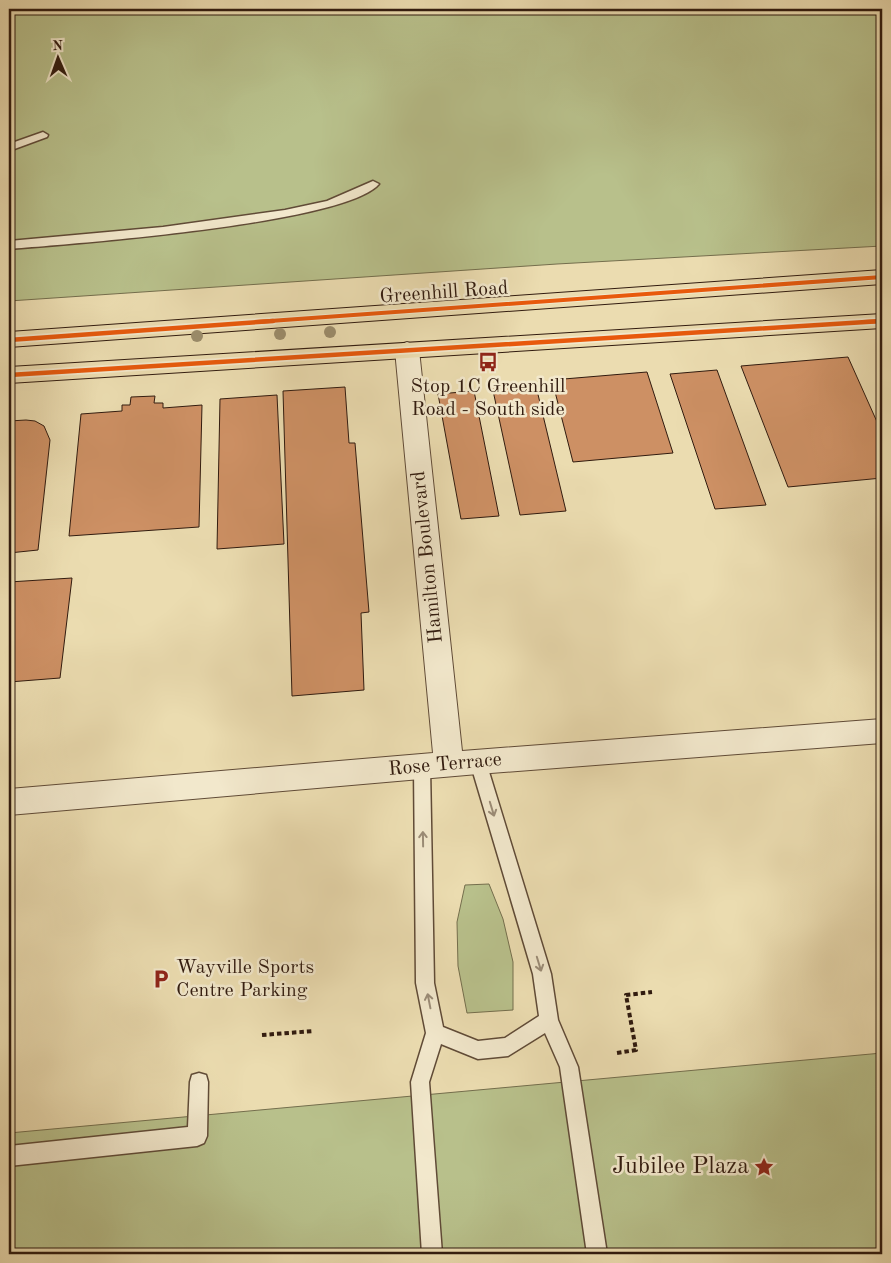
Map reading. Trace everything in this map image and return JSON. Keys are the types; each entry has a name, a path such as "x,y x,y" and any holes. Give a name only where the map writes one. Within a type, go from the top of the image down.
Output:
{"highway":[{"name":"Greenhill Road","path":"9,340 882,277"},
{"path":"605,297 665,304 730,300 753,315"},
{"path":"9,375 407,350 753,315 882,321"},
{"path":"90,334 90,348 108,352 178,348 227,361"}],"street":[{"name":"Hamilton Boulevard","path":"407,350 435,766"},
{"name":"Rose Terrace","path":"9,802 478,762 882,731"}],"lane":[{"path":"9,148 43,135"},
{"path":"9,245 183,229 316,208 359,194 373,184"},
{"path":"478,762 542,974 549,1020 569,1067 597,1254"},
{"name":"Hamilton Boulevard","path":"432,1254 420,1082 435,1033 425,983 435,766"},
{"path":"435,1033 478,1050 508,1047 549,1020"},
{"path":"9,1156 197,1136 199,1082"}],"path":[{"path":"617,1053 636,1050 626,995 652,992"},
{"path":"262,1035 314,1031"}],"green space":[{"path":"9,9 882,9 882,246 557,264 9,301"},
{"path":"489,884 503,919 513,962 513,1010 467,1013 458,966 457,922 465,885"},
{"path":"882,1053 882,1254 9,1254 9,1133"}],"building":[{"path":"848,357 882,433 882,478 788,487 741,366"},
{"path":"717,370 766,505 715,509 670,374"},
{"path":"647,372 673,453 573,462 552,380"},
{"path":"535,382 566,511 520,515 492,386"},
{"path":"345,387 349,443 355,443 369,612 361,613 364,690 292,696 283,391"},
{"path":"474,391 499,516 461,519 438,394"},
{"path":"277,395 284,544 217,549 220,399"},
{"path":"155,396 154,403 163,403 163,408 202,405 199,527 69,536 81,414 122,411 122,405 130,405 131,397"},
{"path":"9,421 35,421 44,426 50,440 38,550 9,553"},
{"path":"72,578 60,678 9,682 9,582"}],"cycle path":[{"path":"9,340 882,277"},
{"path":"9,375 882,321"}],"place":[{"name":"Stop 1C Greenhill Road - South side","path":"488,362"},
{"name":"Wayville Sports Centre Parking","path":"161,979"},
{"name":"Jubilee Plaza","path":"764,1167"}]}
